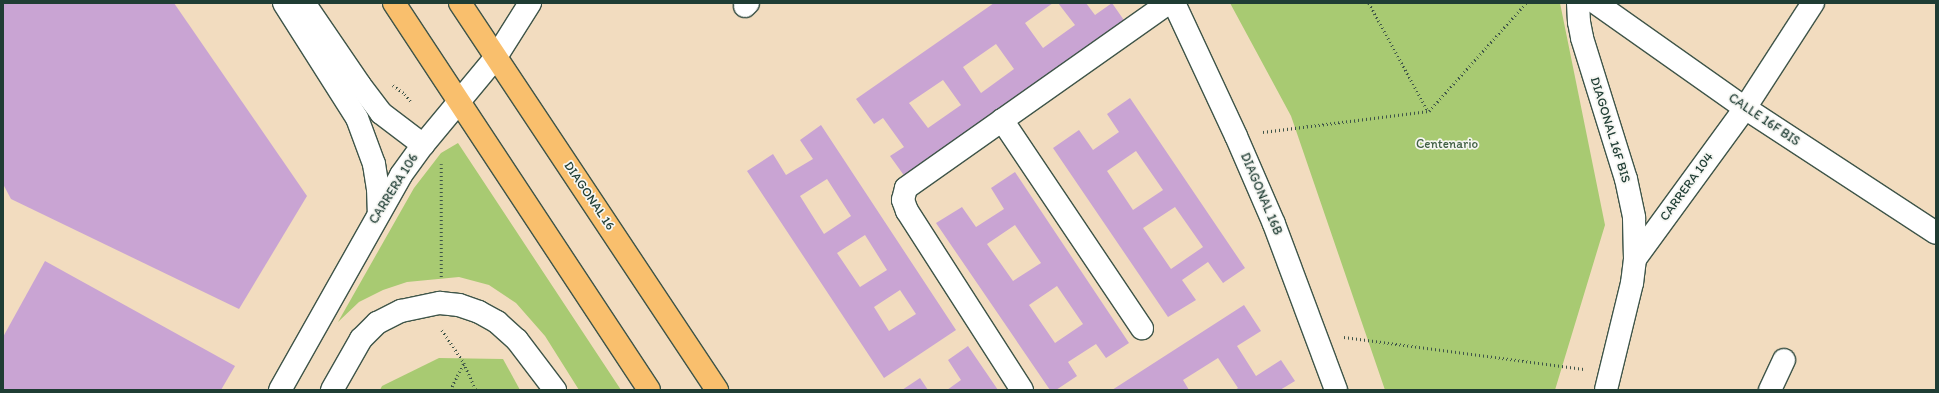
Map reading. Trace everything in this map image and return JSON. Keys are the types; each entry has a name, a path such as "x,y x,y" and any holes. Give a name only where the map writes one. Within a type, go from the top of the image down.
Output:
{"main road":[{"path":"394,3 649,390"},
{"name":"DIAGONAL 16","path":"460,3 717,390"}],"street":[{"path":"284,3 357,118 374,164 378,188 378,212"},
{"path":"304,3 360,86 381,113 423,145"},
{"name":"CARRERA 106","path":"280,390 378,212 400,176 423,145 496,57 530,3"},
{"path":"1022,390 907,211 903,200 906,188 1168,3"},
{"name":"DIAGONAL 16B","path":"1174,3 1236,136 1274,224 1336,390"},
{"name":"DIAGONAL 16F BIS","path":"1578,3 1579,22 1587,60 1626,179 1634,218 1635,259"},
{"name":"CALLE 16F BIS","path":"1596,3 1745,108 1936,233"},
{"name":"CARRERA 104","path":"1608,382 1632,283 1635,259 1745,108 1813,3"},
{"path":"1002,120 1142,328"},
{"path":"332,390 361,339 378,323 401,311 440,303 459,305 479,312 497,322 518,340 555,390"},
{"path":"1770,390 1784,360"}],"path":[{"path":"1369,3 1428,112"},
{"path":"1236,136 1428,112 1526,3"},
{"path":"441,162 440,327 464,363 476,390"},
{"path":"1315,334 1608,382"},
{"path":"450,390 464,363"}],"green space":[{"name":"Centenario","path":"1230,3 1560,3 1605,225 1555,390 1385,390 1291,116"},
{"path":"458,143 621,390 579,390 545,336 516,303 489,285 459,277 407,282 383,290 359,302 338,322 414,188 441,153"},
{"path":"439,358 503,359 520,390 380,390 382,386"}],"building":[{"path":"3,3 174,3 307,196 239,309 11,199 3,184"},
{"path":"994,3 1053,3 1025,23 1043,48 1075,25 1058,3 1086,3 1095,15 1112,3 1128,26 908,181 890,156 904,147 883,118 874,124 856,99","holes":["996,44 1014,69 981,93 963,67","943,80 961,105 928,128 909,103"]},
{"path":"1130,98 1245,268 1223,283 1208,262 1182,280 1196,300 1168,317 1053,148 1079,130 1093,150 1119,132 1107,114","holes":["1136,151 1163,190 1133,210 1107,171","1175,207 1203,247 1171,269 1143,228"]},
{"path":"821,125 956,330 884,378 747,171 773,154 786,175 813,159 800,140","holes":["827,179 851,216 824,234 800,196","865,235 887,270 860,287 837,253","900,290 916,314 889,331 874,307"]},
{"path":"1015,172 1129,343 1106,358 1096,344 1068,362 1077,376 1056,390 1050,390 936,223 962,207 976,227 1004,209 991,188","holes":["1015,225 1041,263 1013,281 987,244","1057,286 1083,324 1055,343 1029,305"]},
{"path":"45,261 235,366 221,390 3,390 3,337"},
{"path":"1244,305 1261,331 1237,346 1256,376 1281,360 1295,381 1280,390 1235,390 1238,388 1218,358 1183,380 1189,390 1112,390"},
{"path":"968,346 998,390 947,390 961,380 948,360"},
{"path":"920,378 928,390 902,390"}]}
